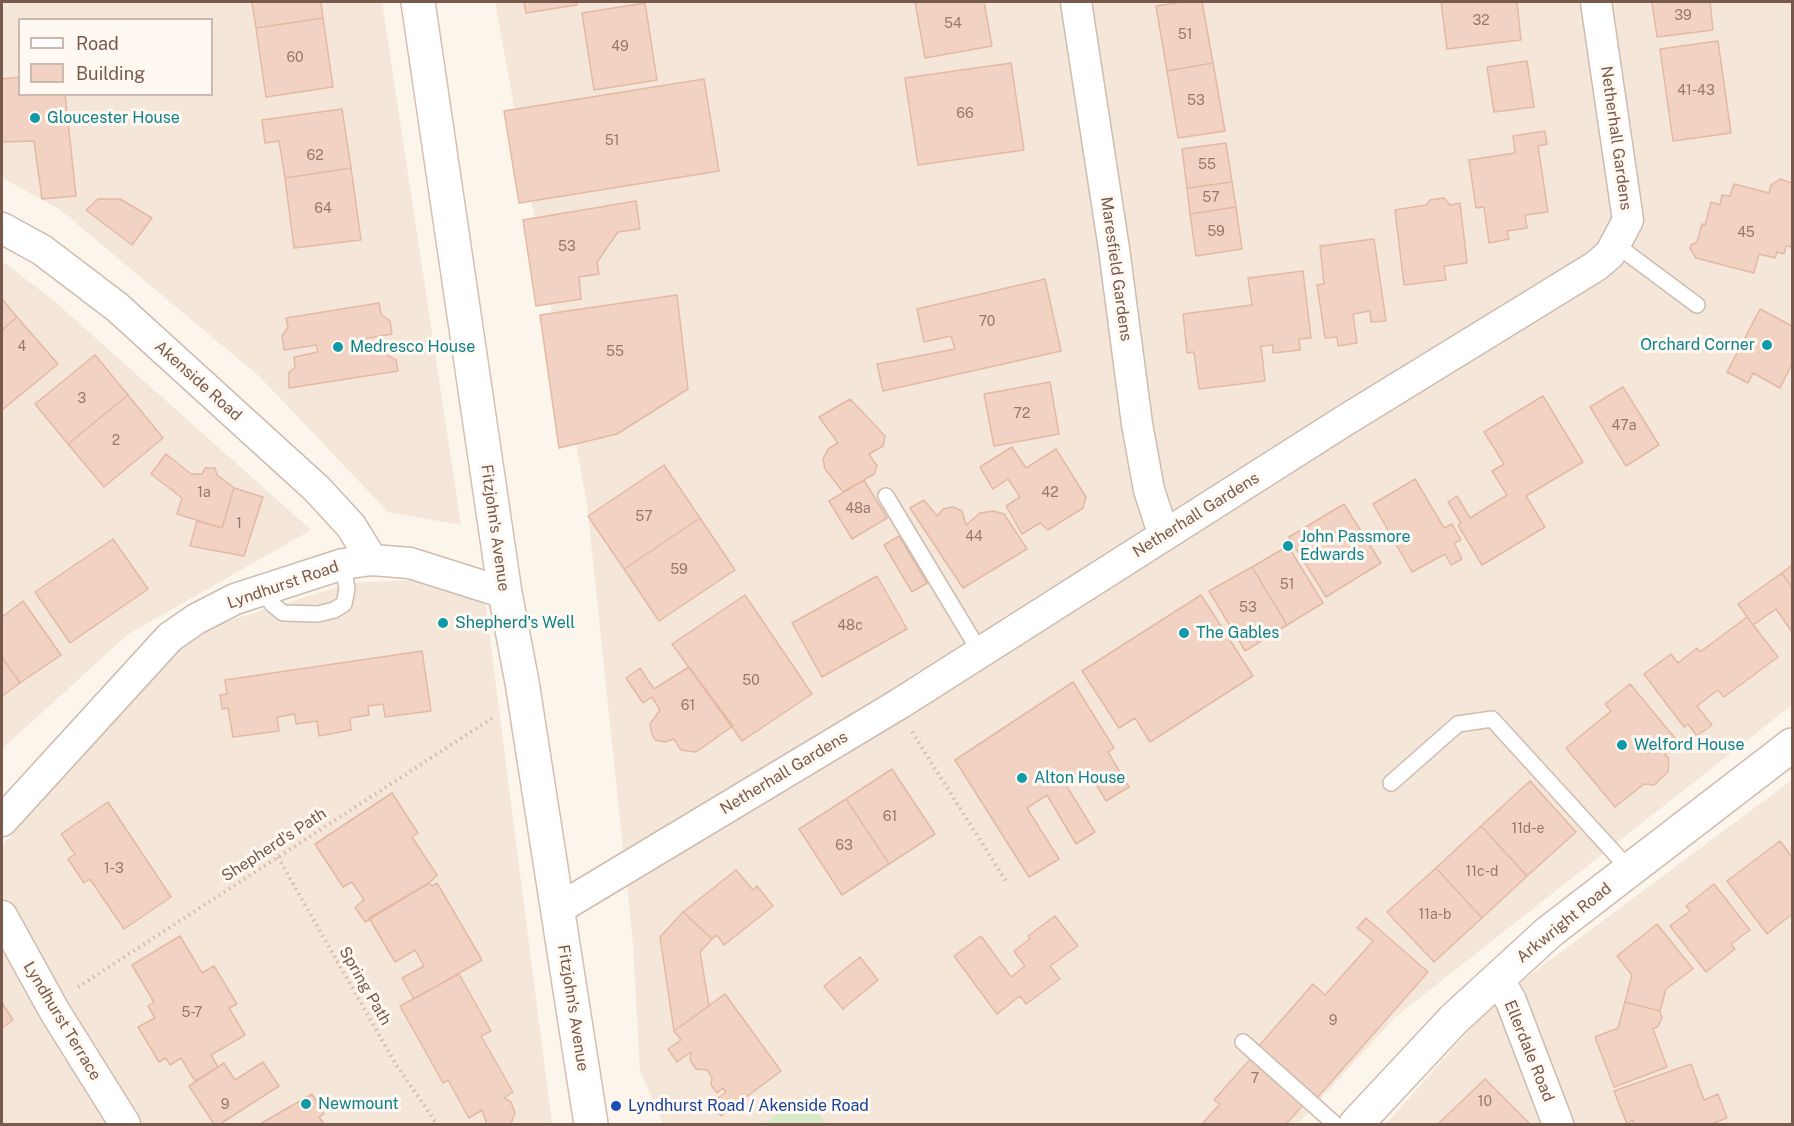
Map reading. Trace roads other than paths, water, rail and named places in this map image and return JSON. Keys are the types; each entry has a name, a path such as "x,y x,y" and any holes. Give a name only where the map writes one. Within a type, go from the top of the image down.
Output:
{"main road":[{"name":"Fitzjohn's Avenue","path":"418,2 505,593 522,682 591,1125"},
{"name":"Arkwright Road","path":"1356,1125 1454,1019 1549,932 1792,745"}],"street":[{"name":"Maresfield Gardens","path":"1076,2 1114,249 1137,424 1149,490 1164,536"},
{"name":"Netherhall Gardens","path":"558,909 899,704 1344,421 1596,266 1610,254 1628,220 1596,2"},
{"name":"Akenside Road","path":"2,228 42,250 117,307 317,489 351,526 357,562"},
{"name":"Lyndhurst Road","path":"2,821 170,637 196,619 225,604 357,562 410,563 505,593"},
{"name":"Lyndhurst Terrace","path":"2,916 56,1012 125,1125"},
{"name":"Ellerdale Road","path":"1498,978 1511,1001 1558,1125"}],"lane":[{"path":"1615,244 1697,305"},
{"path":"886,496 980,652"},
{"path":"263,591 272,604 283,613 318,615 344,604 357,562"},
{"path":"1391,783 1458,724 1492,719 1630,870"},
{"path":"1244,1042 1335,1125"}],"place":[{"name":"Gloucester House","path":"35,118"},
{"name":"Orchard Corner","path":"1767,345"},
{"name":"Medresco House","path":"338,347"},
{"name":"John Passmore Edwards","path":"1288,546"},
{"name":"Shepherd's Well","path":"443,623"},
{"name":"The Gables","path":"1184,633"},
{"name":"Welford House","path":"1622,745"},
{"name":"Alton House","path":"1022,778"},
{"name":"Newmount","path":"306,1104"},
{"name":"Lyndhurst Road / Akenside Road","path":"616,1106"}]}
